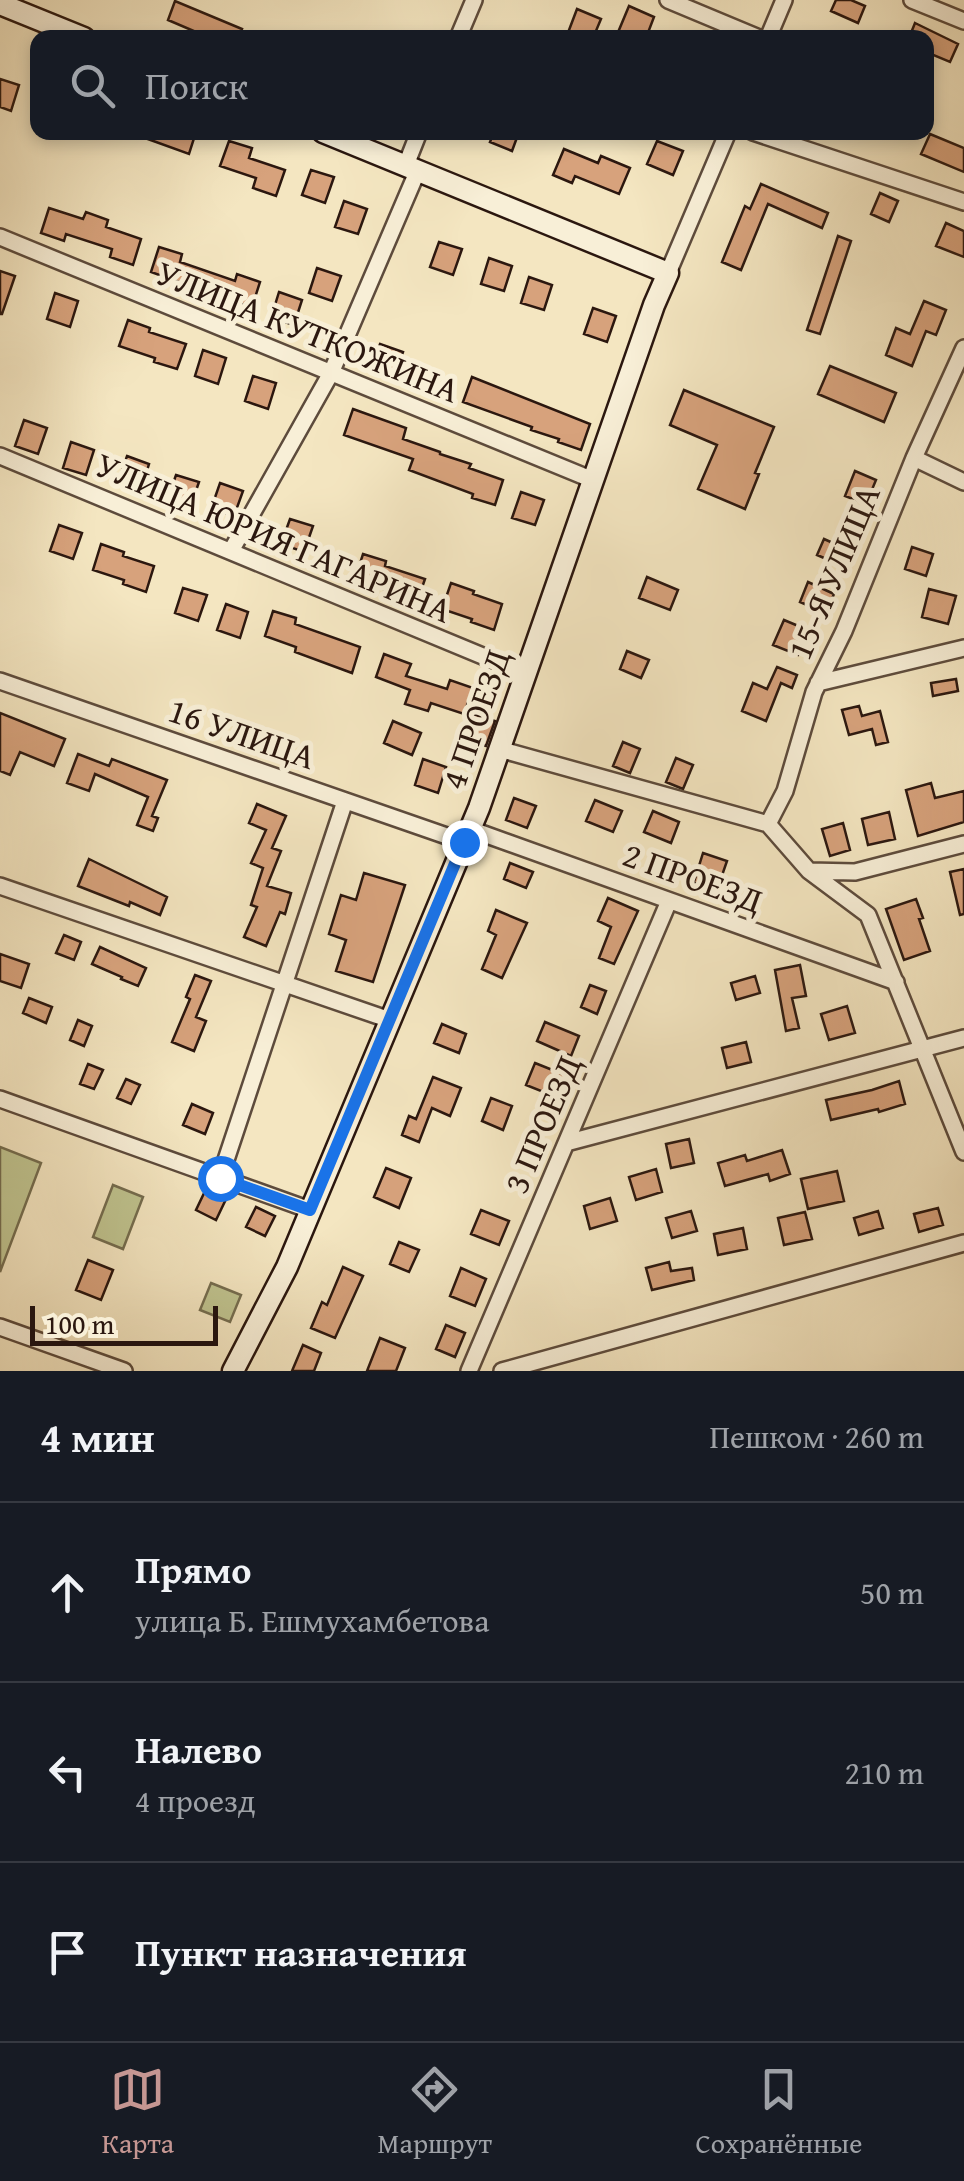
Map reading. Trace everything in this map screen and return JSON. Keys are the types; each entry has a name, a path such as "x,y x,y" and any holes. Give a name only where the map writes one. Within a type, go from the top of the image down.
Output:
{"street":[{"path":"461,30 474,0"},
{"path":"668,0 740,30"},
{"path":"771,30 784,0"},
{"path":"912,0 964,20"},
{"path":"0,4 64,30"},
{"path":"343,140 668,273"},
{"path":"230,552 331,372 412,168 417,140"},
{"name":"4 ПРОЕЗД","path":"233,1371 287,1266 467,836 654,305 725,140"},
{"path":"777,140 964,202"},
{"name":"УЛИЦА КУТКОЖИНА","path":"0,237 594,480"},
{"name":"15-Я УЛИЦА","path":"768,824 784,791 818,684 844,631 914,458 960,366 964,348"},
{"name":"УЛИЦА ЮРИЯ ГАГАРИНА","path":"0,456 526,674"},
{"path":"914,458 964,482"},
{"path":"818,684 964,648"},
{"name":"16 УЛИЦА","path":"0,681 345,801 467,836"},
{"path":"500,749 768,824"},
{"path":"220,1178 345,801"},
{"name":"2 ПРОЕЗД","path":"768,824 810,871 868,916 964,1152"},
{"name":"2 ПРОЕЗД","path":"467,836 670,901 896,982"},
{"path":"810,871 855,872 964,844"},
{"path":"0,886 390,1020"},
{"name":"3 ПРОЕЗД","path":"469,1371 670,901"},
{"path":"566,1143 964,1038"},
{"path":"0,1099 310,1210"},
{"path":"502,1371 964,1243"},
{"path":"0,1328 124,1371"}],"green space":[{"path":"0,1147 41,1163 0,1272"},
{"path":"113,1185 143,1197 123,1249 93,1237"},
{"path":"211,1283 241,1295 230,1322 200,1310"}],"building":[{"path":"836,0 851,0 865,6 858,23 831,11"},
{"path":"175,1 242,29 191,30 168,20"},
{"path":"629,6 654,17 649,30 619,30"},
{"path":"577,9 601,19 596,30 569,30"},
{"path":"934,32 958,44 950,62 934,55"},
{"path":"0,79 19,85 11,111 0,107"},
{"path":"934,136 964,148 964,172 921,154"},
{"path":"150,140 193,140 189,154"},
{"path":"491,140 516,140 512,151"},
{"path":"229,141 252,148 249,158 285,170 276,196 253,188 256,178 220,166"},
{"path":"657,141 683,151 673,175 647,164"},
{"path":"564,149 598,163 601,156 630,168 619,194 575,176 572,183 553,175"},
{"path":"311,170 334,177 325,203 302,195"},
{"path":"761,184 828,213 822,228 768,204 741,270 722,262 745,206 750,209"},
{"path":"880,193 898,201 889,222 871,214"},
{"path":"344,201 367,209 358,234 335,227"},
{"path":"49,208 83,219 86,212 108,220 106,227 141,239 133,265 110,257 112,249 66,234 64,241 41,233"},
{"path":"946,223 964,231 964,257 936,246"},
{"path":"838,236 851,241 820,334 807,330"},
{"path":"439,242 462,249 453,275 430,267"},
{"path":"159,247 182,254 180,262 235,281 237,274 260,282 252,307 221,297 223,291 205,285 201,298 188,293 190,286 151,272"},
{"path":"489,258 512,266 504,291 481,284"},
{"path":"317,268 341,276 332,301 309,293"},
{"path":"0,271 15,276 2,314 0,314"},
{"path":"529,277 552,285 544,310 521,303"},
{"path":"279,292 302,300 294,325 271,318"},
{"path":"55,293 78,301 70,327 47,319"},
{"path":"924,301 946,310 936,335 926,331 912,366 886,355 896,328 910,334"},
{"path":"593,308 616,316 607,342 584,334"},
{"path":"128,320 150,328 149,332 186,344 177,369 119,346"},
{"path":"380,344 403,352 394,378 371,370"},
{"path":"203,350 226,358 218,384 195,376"},
{"path":"830,366 896,393 884,422 818,394"},
{"path":"253,376 276,383 268,409 245,401"},
{"path":"472,377 590,424 581,450 463,402"},
{"path":"684,390 774,427 745,509 698,489 717,445 670,425"},
{"path":"353,409 406,428 403,439 503,480 495,505 409,470 413,459 344,435"},
{"path":"24,420 47,428 38,454 15,446"},
{"path":"71,442 94,450 86,475 63,468"},
{"path":"127,456 149,464 141,490 118,482"},
{"path":"855,471 876,480 866,504 845,496"},
{"path":"176,475 199,482 190,508 167,500"},
{"path":"220,483 243,491 234,516 211,509"},
{"path":"521,492 544,500 535,525 512,518"},
{"path":"290,519 313,526 304,552 281,544"},
{"path":"59,525 82,533 73,559 50,551"},
{"path":"824,539 842,547 836,563 817,555"},
{"path":"101,544 154,566 146,592 93,570"},
{"path":"912,547 933,554 926,576 905,569"},
{"path":"363,554 425,579 416,605 355,579"},
{"path":"647,577 678,590 670,610 639,598"},
{"path":"808,582 834,594 826,613 800,602"},
{"path":"451,583 502,604 494,630 442,609"},
{"path":"183,588 207,595 198,621 175,613"},
{"path":"929,589 956,596 948,624 922,617"},
{"path":"226,604 248,612 240,638 217,630"},
{"path":"273,611 296,618 295,624 360,647 352,673 265,636"},
{"path":"784,620 808,630 798,655 773,645"},
{"path":"627,651 649,660 641,678 620,669"},
{"path":"384,654 411,664 406,676 447,689 450,680 473,688 464,714 431,703 428,711 405,704 410,690 376,677"},
{"path":"777,667 797,675 792,688 781,683 766,721 742,711 753,683 767,689"},
{"path":"956,679 958,691 933,696 931,683"},
{"path":"859,706 862,716 880,711 888,742 876,745 872,729 849,735 842,710"},
{"path":"0,713 65,739 54,766 20,752 10,775 0,771"},
{"path":"473,714 495,721 486,746 464,739"},
{"path":"393,721 421,733 412,755 384,743"},
{"path":"623,742 640,749 630,773 613,766"},
{"path":"78,754 109,766 112,759 167,780 152,816 158,818 153,831 137,825 148,797 95,774 89,791 67,783"},
{"path":"676,758 693,765 683,789 666,782"},
{"path":"423,759 446,767 438,793 415,785"},
{"path":"931,783 935,798 964,791 964,822 918,836 906,790"},
{"path":"514,798 536,806 527,828 506,820"},
{"path":"595,800 622,811 613,832 586,821"},
{"path":"257,804 286,816 272,848 281,851 267,886 291,893 285,914 280,912 266,946 244,937 257,907 251,905 263,868 251,863 266,830 249,823"},
{"path":"653,811 679,822 671,843 644,832"},
{"path":"889,812 895,839 868,845 862,819"},
{"path":"843,823 850,850 830,856 822,829"},
{"path":"703,853 727,861 717,890 694,882"},
{"path":"89,859 167,897 160,915 78,886"},
{"path":"510,863 533,872 526,888 504,879"},
{"path":"964,869 964,914 960,915 950,872"},
{"path":"364,873 405,885 373,982 336,971 346,940 329,934 341,895 356,900"},
{"path":"608,898 638,911 614,964 599,958 611,927 598,921"},
{"path":"916,899 930,951 904,960 886,909"},
{"path":"496,910 527,923 502,978 482,969 496,935 488,931"},
{"path":"64,935 81,942 74,960 56,953"},
{"path":"100,947 146,968 138,986 92,964"},
{"path":"0,954 29,964 21,988 0,981"},
{"path":"800,965 806,996 792,998 799,1028 786,1031 775,970"},
{"path":"195,975 211,981 196,1017 206,1021 194,1051 172,1042 190,999 186,997"},
{"path":"755,976 760,993 736,1000 731,983"},
{"path":"590,985 606,991 597,1014 581,1007"},
{"path":"29,998 52,1007 46,1023 23,1013"},
{"path":"847,1006 855,1033 829,1040 821,1014"},
{"path":"78,1020 92,1026 84,1046 70,1040"},
{"path":"545,1022 579,1036 571,1056 537,1041"},
{"path":"442,1024 466,1034 459,1053 434,1043"},
{"path":"746,1042 751,1062 727,1068 722,1048"},
{"path":"535,1063 565,1075 556,1097 526,1085"},
{"path":"88,1064 103,1070 94,1089 80,1084"},
{"path":"433,1077 461,1088 450,1116 432,1108 419,1142 402,1135 409,1116 416,1119"},
{"path":"126,1079 140,1085 131,1104 117,1098"},
{"path":"899,1081 905,1104 831,1120 826,1100"},
{"path":"491,1098 512,1106 503,1130 482,1121"},
{"path":"192,1104 213,1113 205,1134 183,1125"},
{"path":"689,1139 694,1163 671,1168 666,1144"},
{"path":"782,1150 790,1174 770,1181 768,1174 725,1186 718,1163 745,1155 747,1161"},
{"path":"386,1168 411,1178 399,1208 374,1197"},
{"path":"656,1169 662,1192 636,1200 629,1177"},
{"path":"837,1171 844,1201 808,1209 801,1179"},
{"path":"207,1187 227,1197 216,1220 196,1210"},
{"path":"610,1198 617,1221 590,1229 584,1206"},
{"path":"256,1207 275,1216 265,1236 246,1227"},
{"path":"938,1208 943,1225 919,1232 914,1214"},
{"path":"481,1210 509,1221 499,1245 471,1234"},
{"path":"691,1211 697,1231 672,1238 666,1218"},
{"path":"878,1211 883,1228 859,1235 854,1218"},
{"path":"805,1212 812,1239 784,1245 778,1218"},
{"path":"743,1228 747,1249 718,1255 714,1234"},
{"path":"399,1242 419,1250 409,1272 390,1264"},
{"path":"88,1260 113,1270 101,1300 76,1290"},
{"path":"669,1262 671,1271 692,1268 694,1280 652,1290 646,1268"},
{"path":"343,1267 363,1276 335,1338 311,1328 322,1302 327,1305"},
{"path":"461,1268 486,1279 475,1306 450,1296"},
{"path":"446,1325 465,1333 455,1357 436,1349"},
{"path":"380,1338 405,1348 396,1371 367,1371"},
{"path":"303,1345 321,1353 314,1371 292,1371"}],"route":[{"path":"220,1178 310,1210 464,842"}]}
